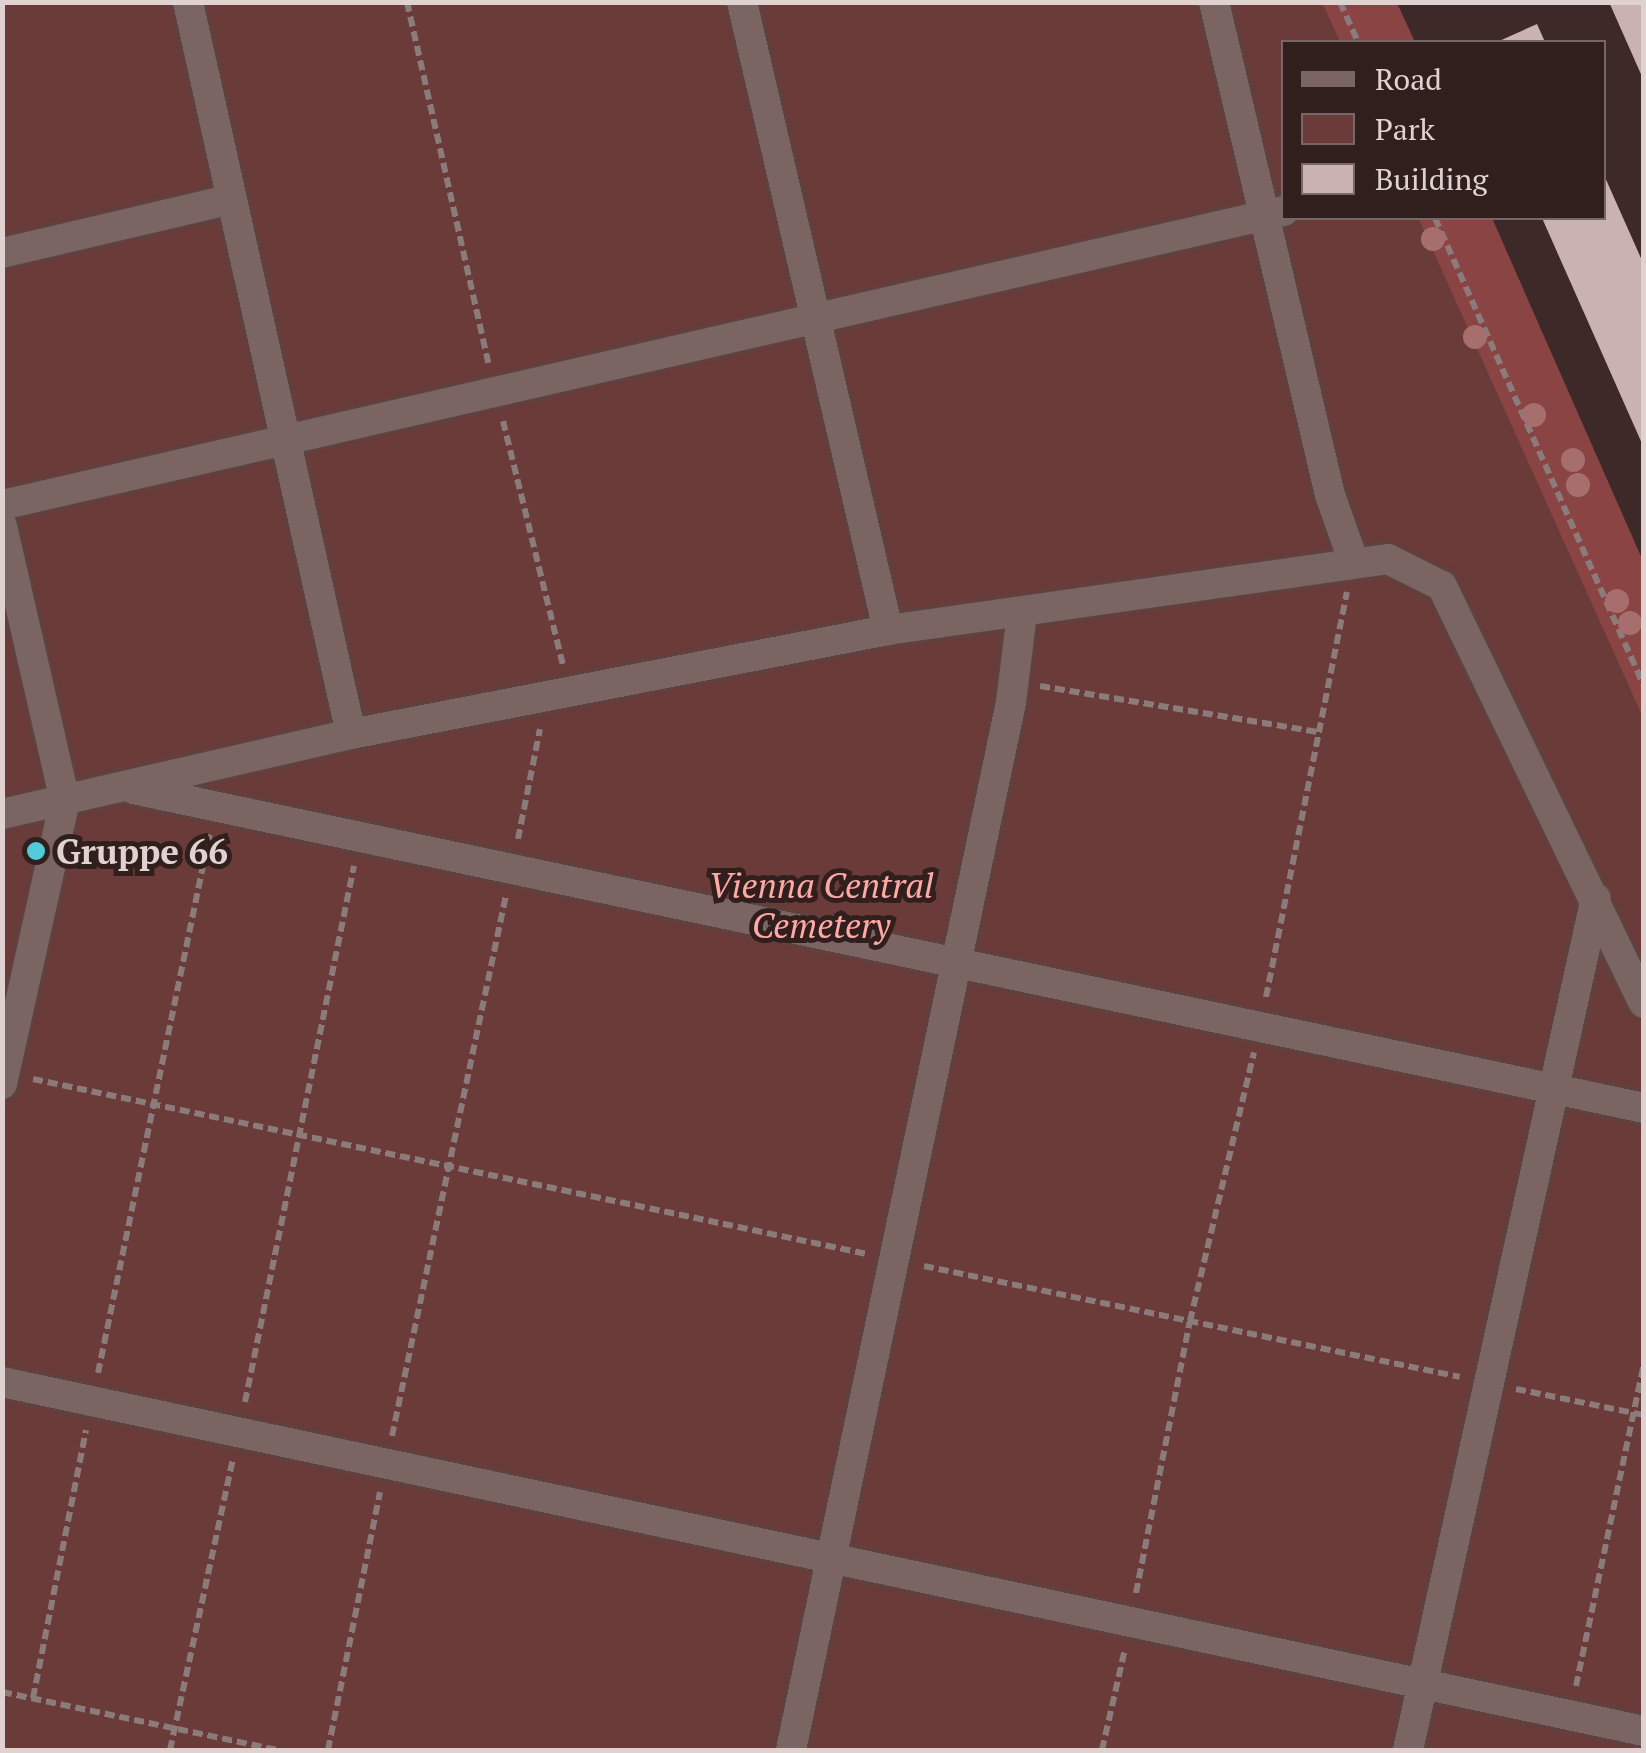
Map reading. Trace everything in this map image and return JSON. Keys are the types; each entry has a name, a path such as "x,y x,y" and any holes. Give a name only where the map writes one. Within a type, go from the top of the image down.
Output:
{"lane":[{"path":"188,2 351,734"},
{"path":"742,2 888,630"},
{"path":"1214,2 1273,213 1330,495 1353,560"},
{"path":"2,254 232,199"},
{"path":"2,505 1273,213"},
{"path":"2,526 65,800 4,1078"},
{"path":"2,814 351,734 888,630 1022,614 1353,560 1388,560 1442,586 1644,1003"},
{"path":"791,1750 1014,681 1022,614"},
{"path":"125,787 1550,1093 1644,1108"},
{"path":"1408,1750 1596,898"},
{"path":"2,1382 1644,1730"}],"path":[{"path":"328,1750 512,871 558,694 496,392 407,2"},
{"path":"1340,2 1357,40"},
{"path":"1437,220 1644,686"},
{"path":"1102,1750 1190,1321 1259,1030 1353,560"},
{"path":"1014,681 1319,732"},
{"path":"33,1698 215,806"},
{"path":"170,1750 360,838"},
{"path":"4,1078 153,1103 1644,1416"},
{"path":"1570,1715 1644,1364"},
{"path":"2,1692 278,1750"}],"green space":[{"name":"Vienna Central Cemetery","path":"3,3 1322,3 1339,40 1281,40 1281,220 1419,220 1643,718 1643,1750 3,1750"}],"shaded area":[{"path":"1322,3 1397,3 1414,40 1339,40"},
{"path":"1419,220 1493,220 1643,561 1643,718"}],"building":[{"path":"1609,2 1644,2 1644,81"},
{"path":"1537,24 1544,40 1501,40"},
{"path":"1606,180 1644,265 1644,448 1543,220 1606,220"}],"place":[{"name":"Gruppe 66","path":"36,851"}]}
